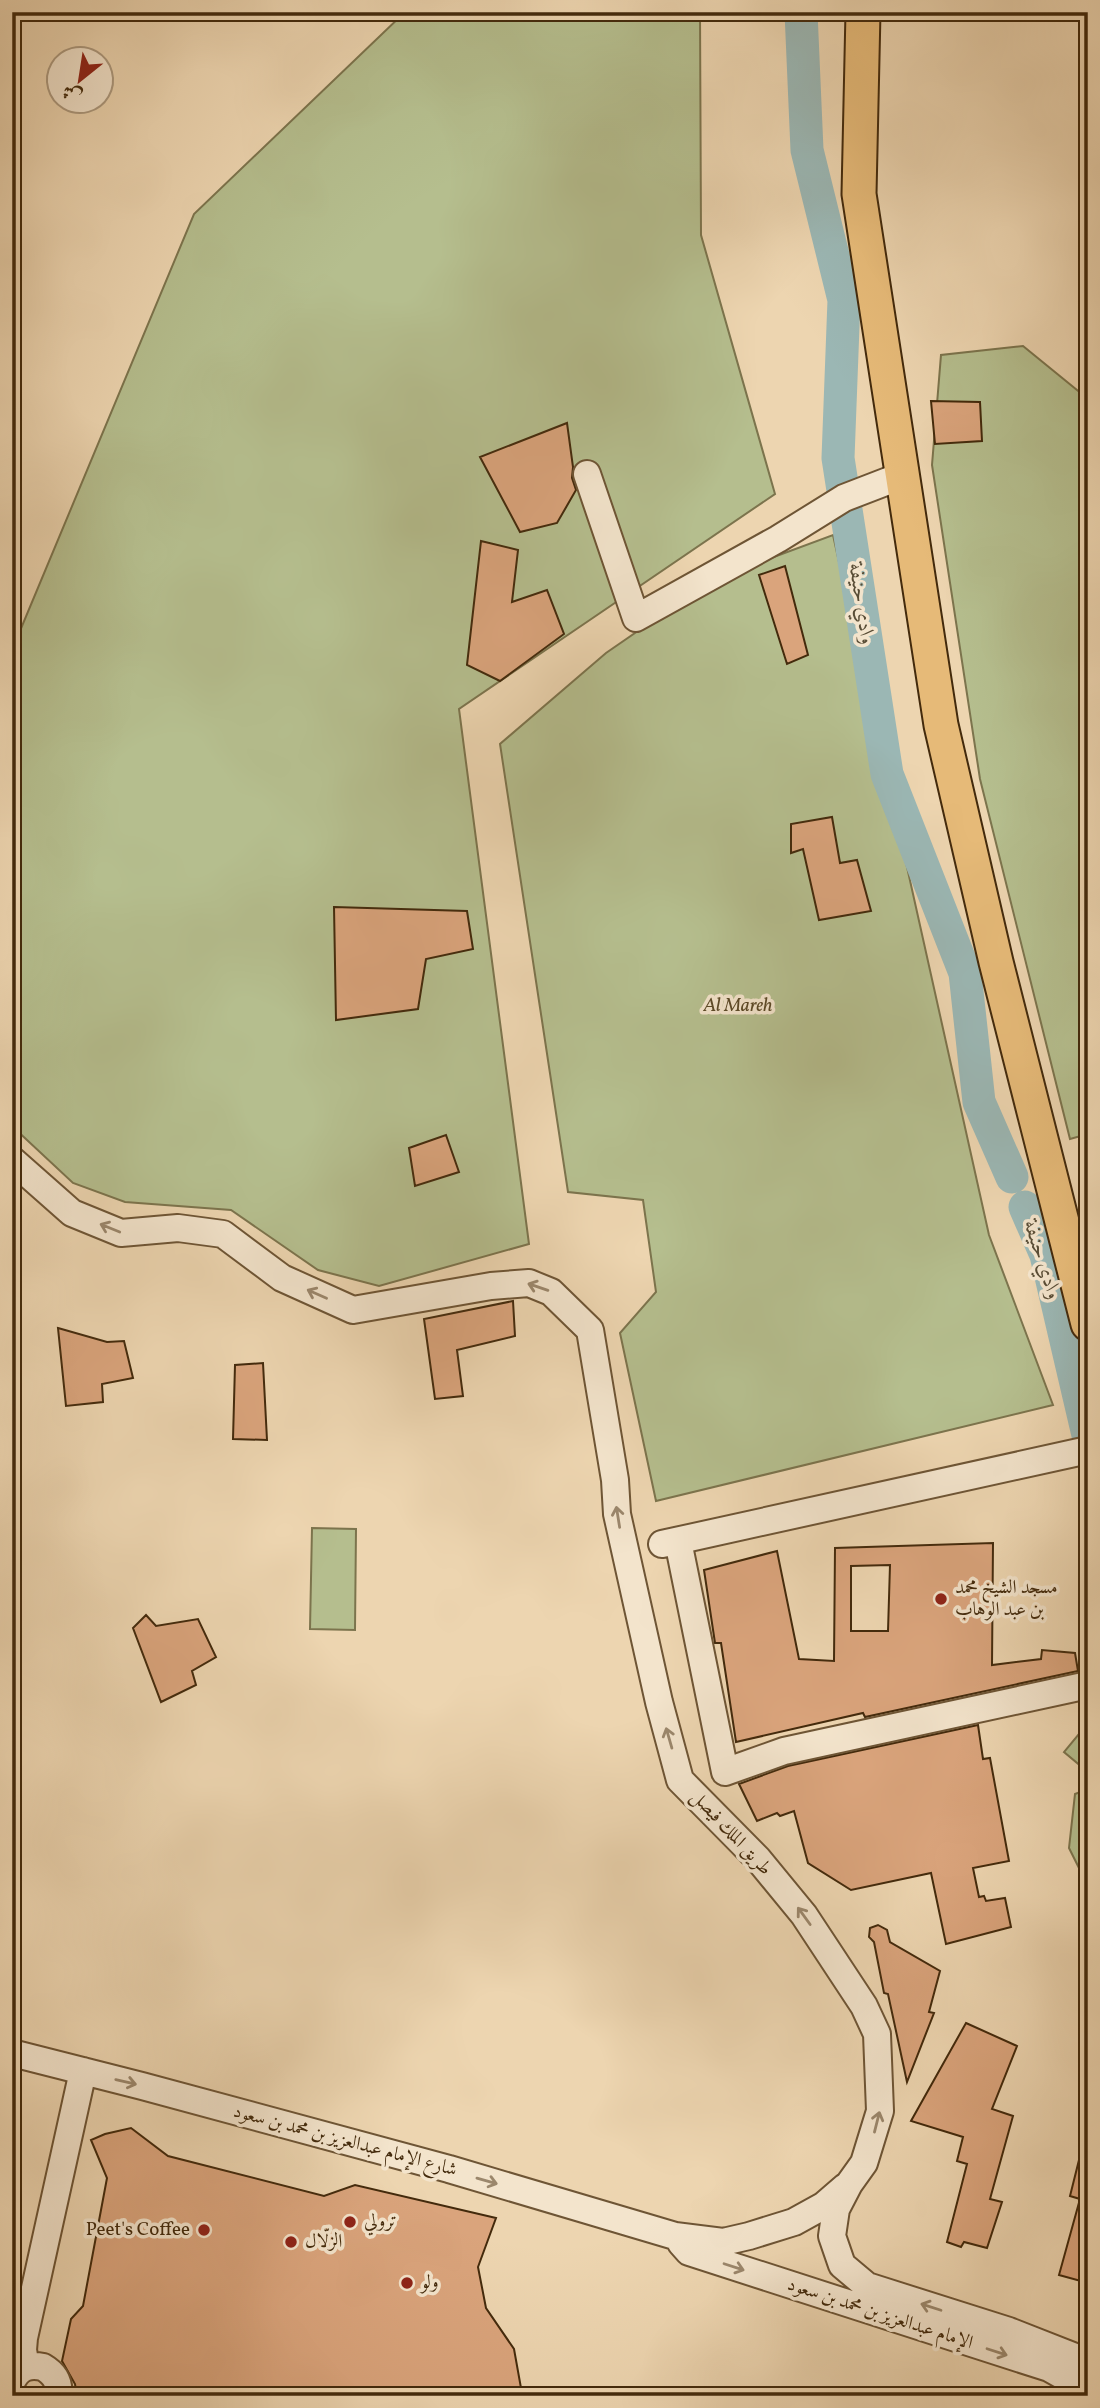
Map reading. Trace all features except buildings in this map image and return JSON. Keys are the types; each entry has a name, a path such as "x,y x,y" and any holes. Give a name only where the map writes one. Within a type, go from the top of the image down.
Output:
{"main road":[{"path":"863,12 859,194 941,725 996,962 1088,1324"}],"street":[{"path":"587,474 636,618 778,539 844,498 901,475"},
{"name":"طريق الملك فيصل","path":"12,1160 72,1213 121,1233 178,1228 223,1234 282,1278 353,1310 491,1286 529,1283 551,1292 590,1330 615,1480 617,1514 659,1703 680,1780 758,1859 804,1915 864,2006 877,2034 880,2111 864,2163 849,2183"},
{"path":"1088,1450 670,1543 725,1772 784,1751 1088,1685"},
{"name":"شارع الإمام عبدالعزيز بن محمد بن سعود","path":"12,2053 449,2169 675,2236"},
{"path":"58,2396 59,2386 51,2372 43,2367 19,2374 24,2337 83,2071"},
{"path":"675,2236 723,2242 749,2236 794,2222 823,2206 849,2183"},
{"name":"الإمام عبدالعزيز بن محمد بن سعود","path":"849,2183 836,2209 832,2236 842,2265 867,2286 1009,2331 1088,2362"},
{"name":"الإمام عبدالعزيز بن محمد بن سعود","path":"675,2236 689,2252 1049,2368 1088,2390"}],"green space":[{"path":"405,12 700,12 701,235 775,494 459,709 529,1244 379,1286 318,1270 231,1210 125,1202 73,1183 12,1126 12,650 194,214"},
{"path":"1023,346 1088,399 1088,1134 1070,1139 980,779 932,465 941,355"},
{"name":"Al Mareh","path":"833,535 989,1235 1053,1405 656,1501 620,1333 656,1292 643,1200 568,1192 500,744 606,653 712,580"},
{"path":"312,1528 356,1529 355,1630 310,1629"},
{"path":"1088,1723 1088,1772 1064,1752"},
{"path":"1088,1789 1088,1886 1069,1848 1075,1794"}],"waterway":[{"name":"وادي حنيفة","path":"801,12 807,150 844,300 838,458 887,774 965,973 979,1102 1012,1177"},
{"name":"وادي حنيفة","path":"1025,1207 1046,1255 1088,1435"}],"place":[{"name":"مسجد الشيخ محمد بن عبد الوهاب","path":"941,1599"},
{"name":"ترولي","path":"350,2222"},
{"name":"Peet's Coffee","path":"204,2230"},
{"name":"الزلّال","path":"291,2242"},
{"name":"ولو","path":"407,2283"}]}
